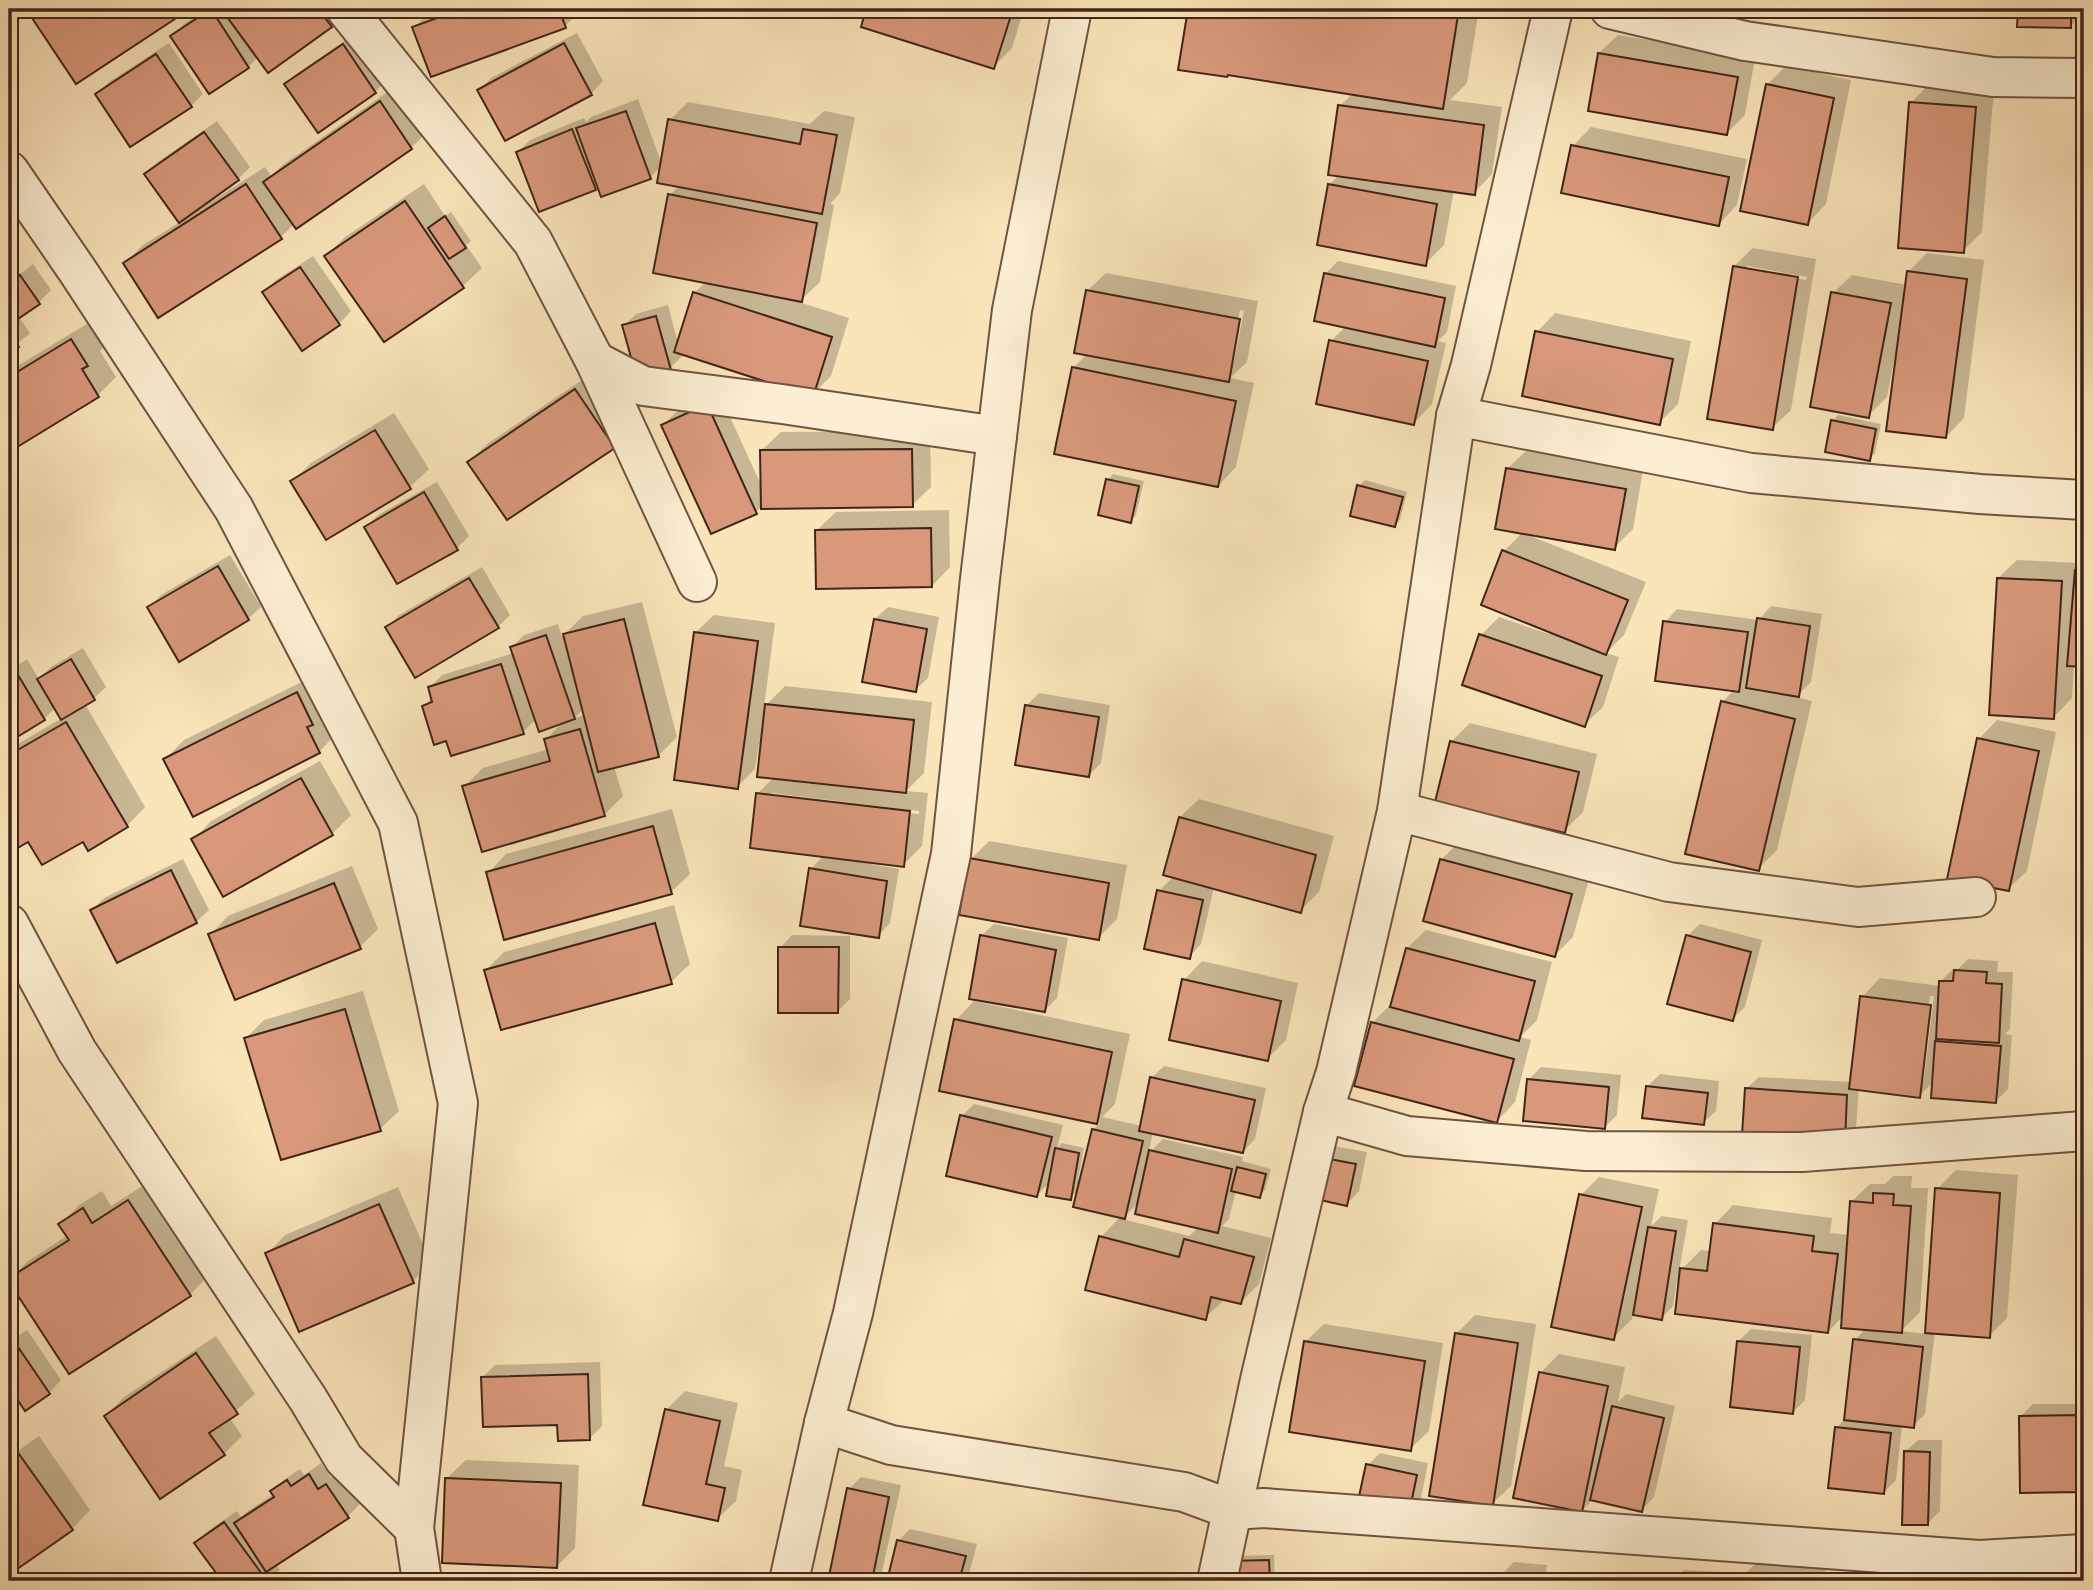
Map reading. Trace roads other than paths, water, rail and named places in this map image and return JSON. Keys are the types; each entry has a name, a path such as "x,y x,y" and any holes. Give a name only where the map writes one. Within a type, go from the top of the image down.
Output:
{"street":[{"path":"346,9 533,242 595,361 696,582"},
{"path":"789,1581 824,1423 856,1300 951,853 1012,310 1072,9"},
{"path":"1217,1581 1322,1112 1336,1072 1397,811 1456,416 1471,365 1553,9"},
{"path":"1610,9 1745,41 1786,47 1993,77 2084,78"},
{"path":"9,171 234,509 398,823 458,1103 414,1528 422,1581"},
{"path":"595,361 643,386 997,436"},
{"path":"1456,416 1751,473 1980,494 2084,500"},
{"path":"1397,811 1669,882 1858,907 1976,897"},
{"path":"9,924 77,1051 308,1399 344,1459 414,1528"},
{"path":"1322,1112 1407,1136 1586,1151 1802,1152 2084,1130"},
{"path":"824,1423 891,1445 1184,1492 1233,1510 1264,1508 1979,1560 2084,1554"}]}
